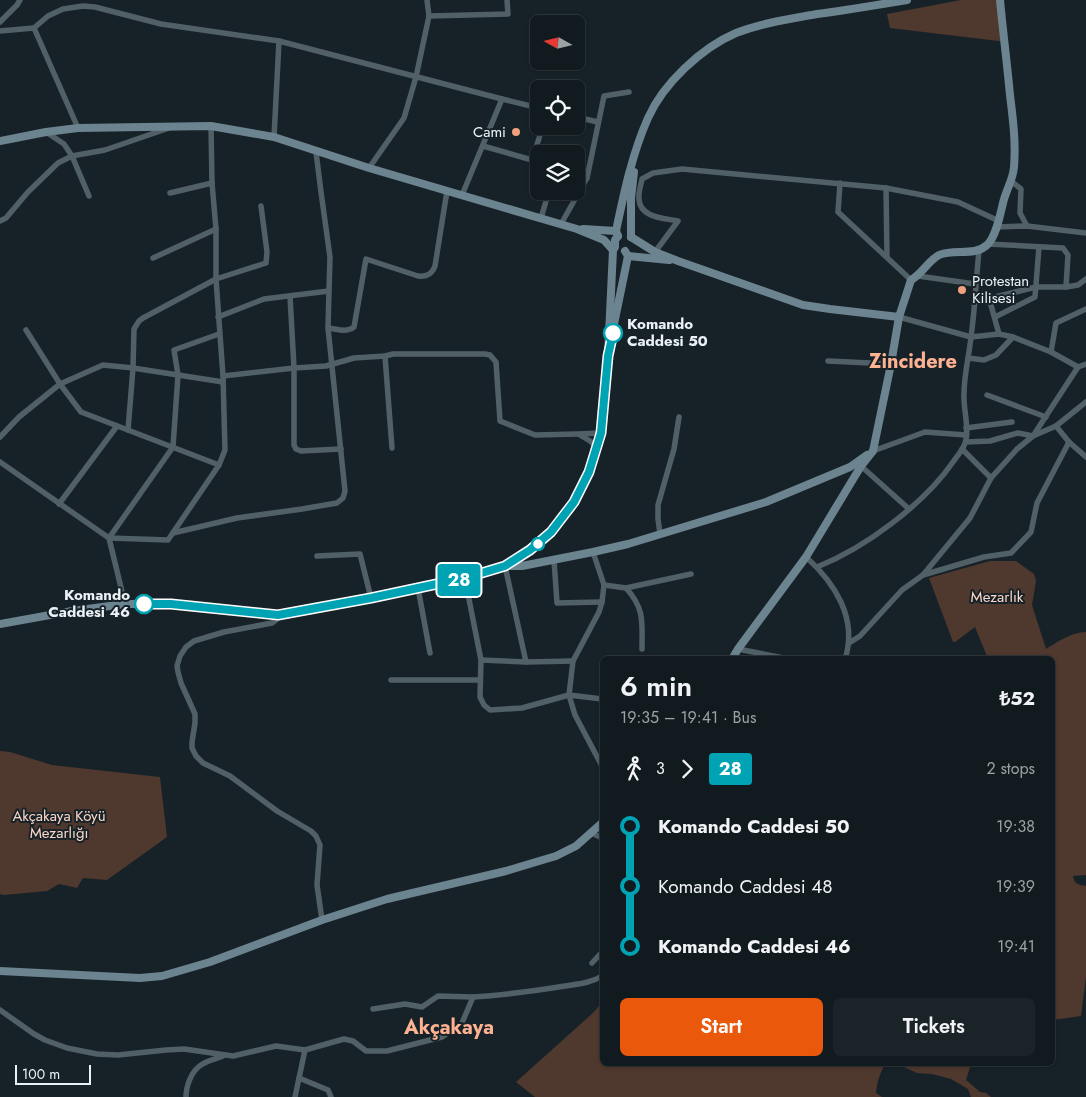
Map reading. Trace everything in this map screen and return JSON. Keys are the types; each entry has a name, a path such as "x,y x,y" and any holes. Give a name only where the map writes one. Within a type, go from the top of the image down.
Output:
{"street":[{"path":"0,22 20,0"},
{"path":"72,7 74,0"},
{"path":"369,168 404,118 416,77 429,16 427,0"},
{"path":"429,16 508,14 507,0"},
{"path":"0,624 125,604 171,604 278,615 465,578 505,566 530,550 551,532 574,502 589,472 597,447 601,433 608,356 615,240 624,196 638,145 648,117 663,90 684,68 711,48 735,34 774,21 907,0"},
{"path":"734,656 806,557 872,451 900,317 914,278 940,255 979,250 988,244 997,224 1004,196 1014,169 1015,144 1000,0"},
{"path":"0,31 34,28 48,16 63,9 95,6 161,24 279,41 530,106"},
{"path":"34,28 78,128"},
{"path":"274,137 279,41"},
{"path":"560,224 587,178 604,96 628,92"},
{"path":"462,195 502,99"},
{"path":"585,119 598,122"},
{"path":"0,221 6,218 28,192 58,162 72,156 106,150 173,126"},
{"path":"0,140 78,128 173,126 211,126 274,137 316,152 577,229 604,240 620,252 678,261"},
{"path":"0,462 109,538 168,540 220,465 225,450 223,379 216,279 216,229 212,183 211,126"},
{"path":"46,132 64,144 72,156 89,196"},
{"path":"608,356 630,245 631,198 638,145"},
{"path":"483,146 530,159"},
{"path":"173,533 237,518 337,503 343,498 345,492 328,328 330,256 316,152"},
{"path":"655,252 678,221 649,215 641,208 639,199 642,179 653,173 682,169 886,188 958,202 997,224 1086,233"},
{"path":"1011,181 1021,189 1020,213 1027,226"},
{"path":"170,193 212,183"},
{"path":"840,183 838,212 914,278 975,284"},
{"path":"886,188 888,257"},
{"path":"328,328 347,331 354,327 366,259 418,276 426,276 432,273 435,266 447,191"},
{"path":"541,218 546,200"},
{"path":"128,430 134,329 138,321 216,279 266,263 267,252 261,206"},
{"path":"153,258 216,229"},
{"path":"577,229 617,234 629,238 655,252 678,261 803,305 900,317 971,337 999,334 1051,352 1078,367"},
{"path":"988,244 1063,248 1068,255 1066,287"},
{"path":"995,317 1035,297 1039,247"},
{"path":"817,567 834,560 871,538 909,509 944,476 966,442 964,394 979,250"},
{"path":"974,302 1036,287 1078,285 1086,279"},
{"path":"218,317 264,299 329,291"},
{"path":"290,296 294,368 294,445 299,451 340,449"},
{"path":"989,298 999,334"},
{"path":"1051,352 1056,323 1086,309"},
{"path":"26,330 60,384 81,412 220,465"},
{"path":"125,604 109,538 173,447 178,375 174,350 219,334"},
{"path":"968,358 984,360 996,355 1012,337"},
{"path":"0,437 19,417 60,384 103,365 223,379 294,368 326,366 354,358 393,354 452,353 490,355 496,362 500,421 535,435 601,433"},
{"path":"385,356 392,448"},
{"path":"828,362 891,364"},
{"path":"1033,436 1078,367 1086,364"},
{"path":"987,395 1046,417"},
{"path":"849,643 860,636 902,590 923,575 970,518 991,478 1017,449 1033,436 1056,426 1086,402"},
{"path":"660,534 658,506 674,449 679,417"},
{"path":"505,566 522,566 628,544 766,502 850,467 872,451 925,432 966,431 1012,422"},
{"path":"59,504 117,426"},
{"path":"1056,426 1069,442 1086,457"},
{"path":"578,434 597,447"},
{"path":"966,442 990,441 1018,434 1033,436"},
{"path":"923,575 984,557 1011,553 1031,532 1037,503 1069,442"},
{"path":"962,449 991,478"},
{"path":"861,466 909,509"},
{"path":"593,552 604,585 602,602 599,612 573,661 569,695 575,715 600,762"},
{"path":"317,556 360,554 371,598"},
{"path":"806,557 830,583 844,610 849,624 849,643 846,656"},
{"path":"554,560 557,603 602,602"},
{"path":"505,566 526,662"},
{"path":"604,585 626,588 690,574"},
{"path":"465,578 481,660 480,697 484,705 490,710 522,708 569,695 600,699"},
{"path":"418,588 430,653"},
{"path":"626,588 635,598 640,610 642,649"},
{"path":"278,615 276,620 272,622 224,632 194,641 186,647 180,656 177,666 181,683 195,714 192,748 196,756 203,763 230,776 316,836 320,845 317,885 322,920"},
{"path":"738,649 774,656"},
{"path":"481,660 526,662 573,661"},
{"path":"391,680 480,680"},
{"path":"0,971 140,978 162,976 210,962 322,920 387,899 506,871 556,856 576,846 600,825"},
{"path":"592,834 600,837"},
{"path":"592,963 600,954"},
{"path":"373,1009 405,1004 422,1007 438,996 473,997 512,994 591,981 600,977"},
{"path":"0,1010 34,1034 55,1044 97,1054 107,1055 184,1049 238,1055 276,1046 305,1050 344,1039 353,1041 366,1051 388,1051 438,1039 462,1022 473,997"},
{"path":"295,1097 305,1050"},
{"path":"186,1097 186,1090 191,1077 199,1065 200,1052"},
{"path":"199,1065 225,1055"},
{"path":"300,1078 328,1090 331,1097"}],"green space":[{"path":"961,0 1000,0 1007,42 890,28 887,14"},
{"name":"Mezarlık","path":"990,561 1016,561 1034,574 1036,581 1032,605 1046,649 1070,636 1086,632 1086,875 1073,876 1077,884 1086,886 1086,977 1081,1016 1055,1020 1055,656 987,656 975,627 953,642 929,578"},
{"name":"Akçakaya Köyü Mezarlığı","path":"0,751 10,752 52,765 160,777 167,837 107,880 83,878 77,888 59,884 47,891 0,894"},
{"path":"600,1004 600,1066 884,1066 876,1093 882,1097 535,1097 516,1082"},
{"path":"901,1066 970,1066 966,1080 980,1092 986,1093 991,1097 971,1097 968,1089 951,1079 932,1074 917,1073"}],"bus line":[{"name":"28","path":"144,604 171,604 278,615 465,578 505,566 530,550 551,532 574,502 589,472 601,433 608,356 613,333"}],"place":[{"name":"Cami","path":"516,132"},
{"name":"Protestan Kilisesi","path":"962,290"},
{"name":"Komando Caddesi 50","path":"613,333"},
{"name":"Komando Caddesi 46","path":"144,604"}],"district":[{"name":"Zincidere","path":"913,361"},
{"name":"Akçakaya","path":"449,1027"}]}
